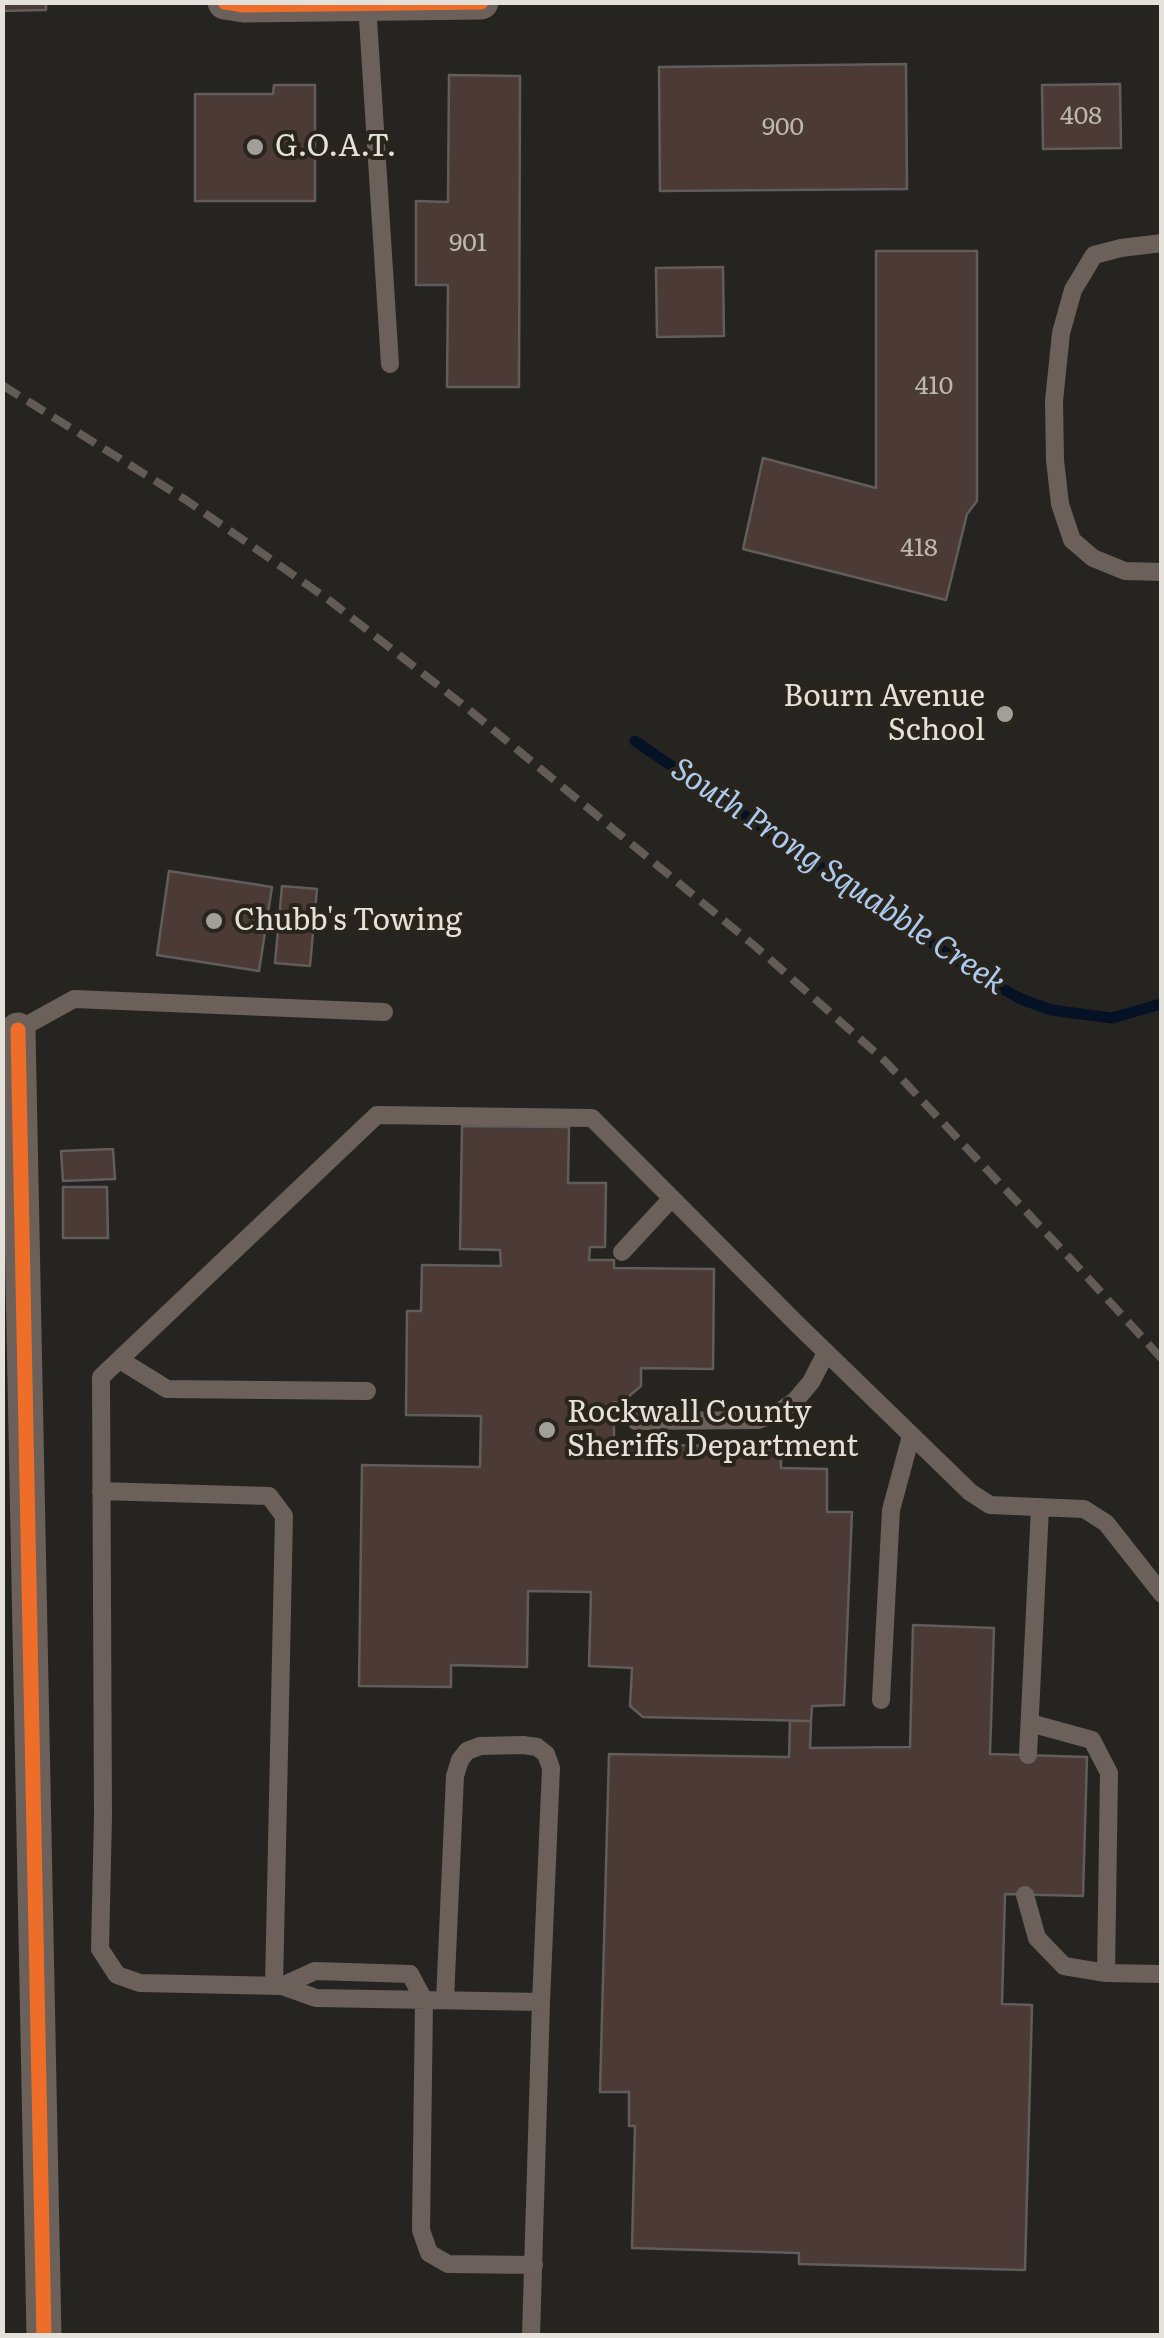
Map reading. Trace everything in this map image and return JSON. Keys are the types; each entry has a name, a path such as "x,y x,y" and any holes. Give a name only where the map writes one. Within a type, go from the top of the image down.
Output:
{"street":[{"path":"225,2 481,2"},
{"path":"18,1030 44,2336"}],"lane":[{"path":"367,4 390,364"},
{"path":"1162,243 1094,256 1074,290 1061,333 1054,400 1060,504 1072,540 1093,558 1125,570 1162,572"},
{"path":"18,1030 74,999 384,1012"},
{"path":"541,2002 316,1998 278,1986 140,1983 118,1975 100,1949 101,1378 377,1116 592,1118 970,1492 990,1505 1084,1510 1106,1523 1162,1594"},
{"path":"622,1252 672,1198"},
{"path":"636,1421 758,1420 795,1401 811,1382 826,1353"},
{"path":"120,1360 167,1389 366,1391"},
{"path":"881,1700 891,1510 911,1436"},
{"path":"102,1491 269,1496 284,1516 278,1986"},
{"path":"1028,1755 1040,1507"},
{"path":"1030,1723 1092,1740 1109,1773 1106,1974"},
{"path":"445,2000 454,1776 466,1751 480,1746 536,1747 546,1754 551,1768 531,2336"},
{"path":"1025,1895 1037,1938 1064,1966 1106,1974 1162,1974"},
{"path":"278,1986 316,1972 410,1974 424,2000 421,2230 428,2254 448,2264 534,2265"}],"building":[{"path":"2,2 46,2 46,10 2,11"},
{"path":"906,64 907,189 660,191 659,67"},
{"path":"449,75 520,76 519,387 447,387 448,285 416,285 416,201 448,202"},
{"path":"1120,84 1121,148 1043,149 1042,85"},
{"name":"G.O.A.T.","path":"274,85 315,85 315,201 195,201 195,94 273,94"},
{"path":"876,251 977,251 977,501 967,514 946,600 743,549 763,458 876,488"},
{"path":"723,267 724,336 657,337 656,268"},
{"name":"Chubb's Towing","path":"169,871 272,887 259,971 157,955"},
{"path":"282,886 317,889 310,966 275,963"},
{"name":"Rockwall County Sheriffs Department","path":"462,1126 569,1127 568,1183 606,1183 605,1247 590,1247 589,1260 614,1260 614,1268 714,1269 713,1369 641,1368 641,1386 621,1403 614,1402 614,1444 781,1447 781,1468 827,1469 827,1512 852,1512 844,1705 812,1706 811,1721 643,1717 630,1706 632,1668 589,1666 591,1592 528,1591 527,1667 451,1665 451,1687 359,1686 362,1465 480,1467 481,1416 406,1415 407,1311 421,1311 422,1265 501,1266 500,1250 460,1249"},
{"path":"113,1149 115,1179 63,1181 61,1151"},
{"path":"63,1187 107,1187 108,1238 63,1238"},
{"path":"913,1625 994,1628 990,1754 1087,1757 1083,1896 1005,1894 1002,2004 1032,2005 1025,2270 799,2264 799,2253 632,2248 635,2126 629,2126 629,2092 600,2092 609,1754 789,1757 790,1721 811,1721 810,1748 910,1747"}],"waterway":[{"name":"South Prong Squabble Creek","path":"635,741 980,976 1021,999 1051,1010 1112,1018 1161,1004"}],"railway":[{"path":"2,385 186,500 329,600 467,708 756,947 885,1061 1162,1359"}],"cycle path":[{"path":"225,2 481,2"},
{"path":"18,1030 44,2336"}],"place":[{"name":"G.O.A.T.","path":"255,147"},
{"name":"Bourn Avenue School","path":"1005,714"},
{"name":"Chubb's Towing","path":"214,921"},
{"name":"Rockwall County Sheriffs Department","path":"547,1430"}]}
